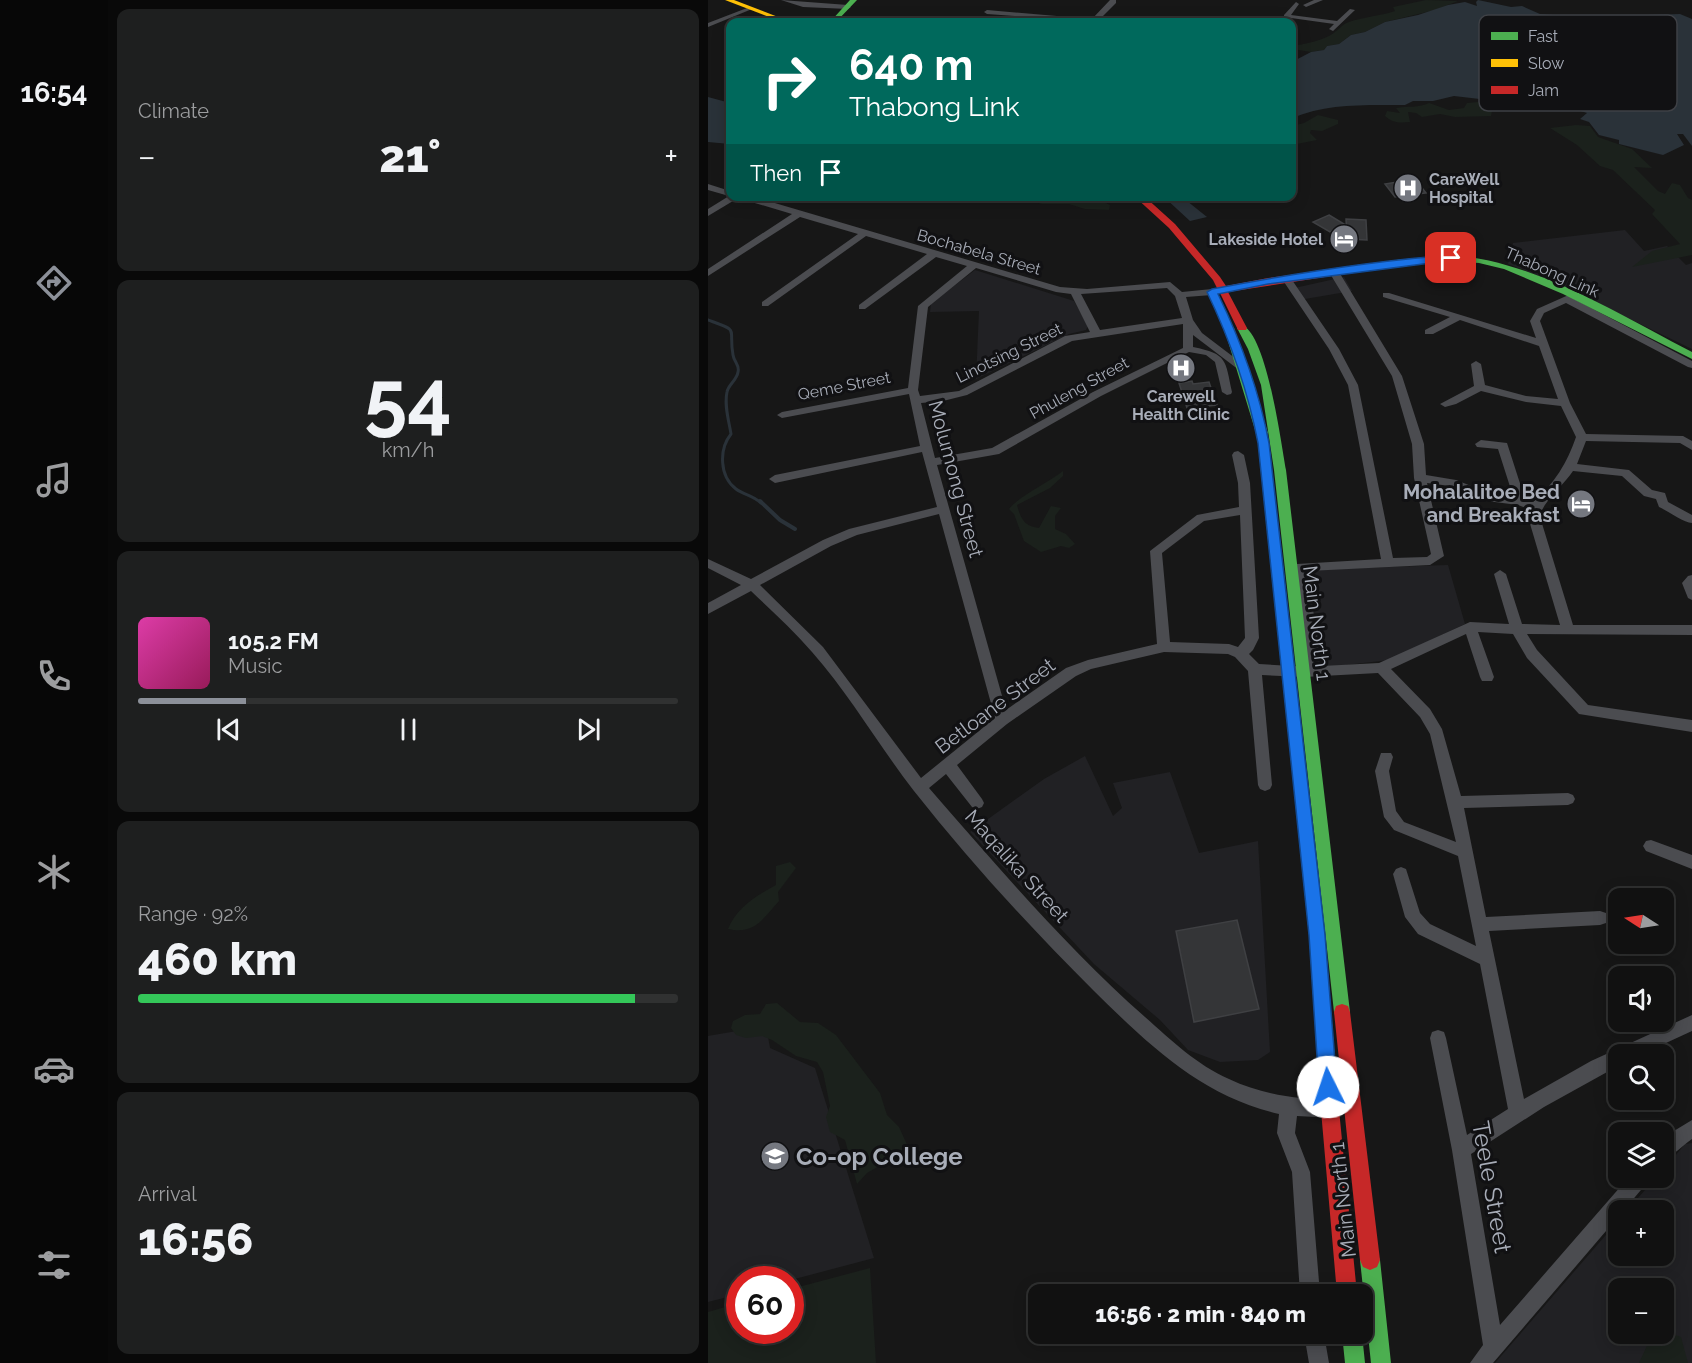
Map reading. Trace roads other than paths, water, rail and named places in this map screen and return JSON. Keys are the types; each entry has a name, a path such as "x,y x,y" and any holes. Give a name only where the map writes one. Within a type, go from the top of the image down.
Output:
{"main road":[{"path":"728,0 776,18"},
{"path":"837,18 851,4"},
{"name":"Main North 1","path":"1142,201 1172,226 1199,255 1217,291 1253,349 1266,385 1310,671 1352,1107 1381,1363"},
{"name":"Thabong Link","path":"1217,291 1414,261 1465,259 1506,267 1692,356"},
{"name":"Main North 1","path":"1217,291 1243,368 1264,443 1317,935 1329,1109 1346,1284"},
{"path":"1353,1344 1355,1363"}],"street":[{"path":"784,0 803,5 851,4"},
{"path":"1098,18 1113,3 1113,0"},
{"path":"1306,5 1320,0"},
{"path":"1296,4 1286,16 1340,23"},
{"path":"708,25 749,9"},
{"path":"1329,31 1352,10"},
{"path":"987,12 1051,18"},
{"path":"708,186 726,193"},
{"path":"708,213 729,201"},
{"name":"Bochabela Street","path":"754,201 972,267 1075,293 1150,284 1170,285 1180,296"},
{"path":"708,273 797,215"},
{"path":"765,304 863,234"},
{"path":"862,307 932,255"},
{"name":"Molumong Street","path":"972,267 923,306 914,395 930,463 1002,720"},
{"path":"1310,671 1312,654 1301,567 1430,561 1438,556 1420,478 1418,444 1396,371 1334,272"},
{"path":"1287,279 1334,349 1353,385 1388,564"},
{"path":"1217,291 1180,296 1188,320 1198,335 1243,368"},
{"path":"1075,293 1096,333"},
{"path":"1386,295 1543,344"},
{"path":"1568,631 1534,517 1535,507 1555,490 1571,467 1582,437 1565,404 1535,321 1540,311 1569,297 1692,365"},
{"path":"1429,332 1458,317"},
{"path":"1188,320 1188,349 1209,353 1220,361 1227,392"},
{"name":"Linotsing Street","path":"914,395 955,396 1069,338 1188,320"},
{"name":"Phuleng Street","path":"930,463 995,451 1097,394 1188,349"},
{"path":"1476,364 1480,387"},
{"path":"1445,404 1480,387 1520,398 1565,404"},
{"name":"Qeme Street","path":"782,415 890,393 914,395"},
{"path":"1582,437 1683,440 1692,446"},
{"path":"1481,444 1503,446 1520,501"},
{"path":"775,479 926,448"},
{"path":"1238,455 1244,483 1252,638 1248,647 1240,653 1255,669 1265,785"},
{"path":"1571,467 1625,473 1648,493 1661,496 1663,504 1682,513 1690,520"},
{"path":"1420,478 1452,483 1486,497 1520,501 1535,507"},
{"path":"708,609 801,556 853,532 944,509"},
{"path":"1164,647 1156,550 1201,518 1245,510"},
{"name":"Maqalika Street","path":"708,563 752,585 818,650 920,787 1038,924 1124,1010 1171,1051 1192,1068 1221,1085 1258,1100 1289,1107 1329,1109 1352,1107"},
{"path":"1500,574 1517,629 1532,654 1584,710 1692,726"},
{"path":"1692,579 1688,583 1692,595"},
{"path":"1255,669 1310,671 1381,668 1470,627 1568,631 1679,632 1692,630"},
{"path":"1470,627 1487,677"},
{"name":"Betloane Street","path":"920,787 1002,720 1071,672 1088,665 1164,647 1229,649 1240,653"},
{"path":"1381,668 1425,713 1437,733 1455,802 1518,1112"},
{"path":"1386,757 1382,771 1389,813 1399,826 1465,852"},
{"path":"948,765 977,803"},
{"path":"1455,802 1568,799"},
{"path":"1650,846 1692,862"},
{"path":"1401,874 1413,917 1424,929 1488,960"},
{"path":"1480,924 1600,918"},
{"path":"1646,1044 1692,1023"},
{"name":"Teele Street","path":"1438,1038 1461,1150 1493,1346"},
{"path":"1461,1150 1518,1112 1608,1061"},
{"path":"1289,1107 1286,1133 1301,1172 1309,1284"},
{"path":"1674,1140 1692,1129"},
{"path":"1480,1363 1631,1188"},
{"path":"1316,1344 1319,1363"}],"waterway":[{"path":"708,320 725,326 731,331 733,355 738,367 737,375 726,397 731,434 724,447 723,455 726,477 736,489 761,503"},
{"path":"760,501 780,520 795,529"}],"place":[{"name":"CareWell Hospital","path":"1408,188"},
{"name":"Lakeside Hotel","path":"1344,239"},
{"name":"Carewell Health Clinic","path":"1181,368"},
{"name":"Mohalalitoe Bed and Breakfast","path":"1581,504"},
{"name":"Co-op College","path":"775,1156"}]}
